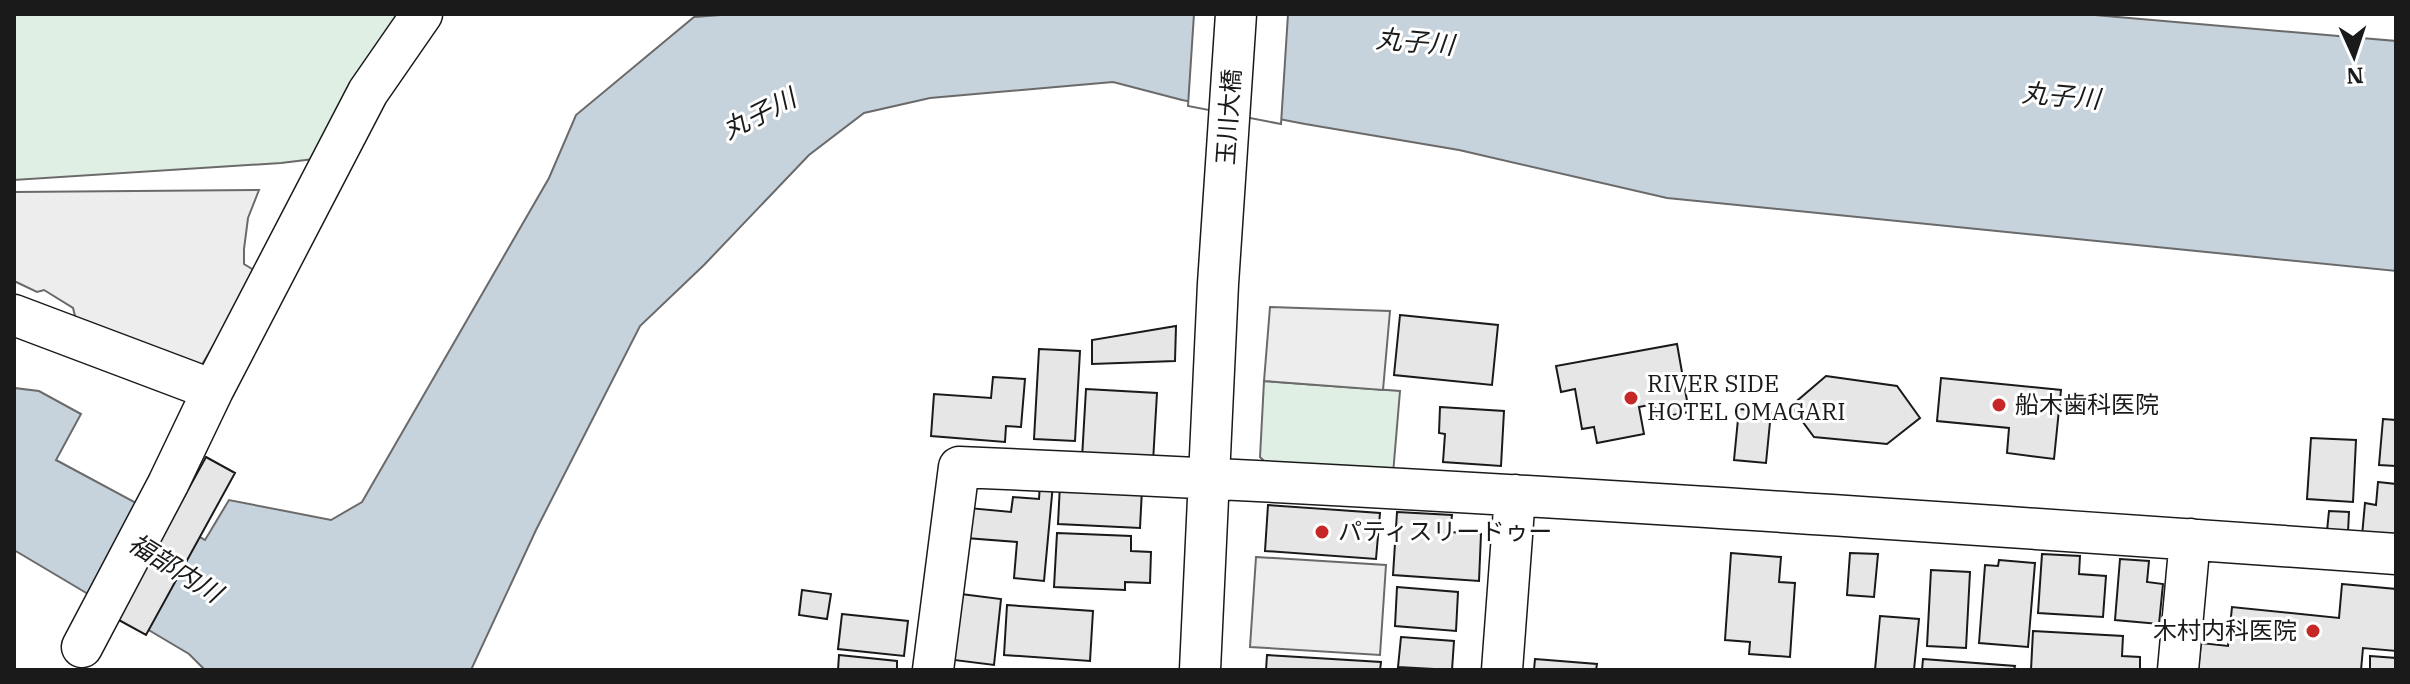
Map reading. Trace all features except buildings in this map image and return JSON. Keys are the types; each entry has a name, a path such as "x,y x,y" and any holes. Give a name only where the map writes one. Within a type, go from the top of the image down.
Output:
{"street":[{"path":"82,647 368,92 422,14"},
{"name":"玉川大橋","path":"1200,670 1222,220 1236,14"},
{"path":"14,315 213,390"},
{"path":"933,670 959,467 1209,477 1515,495 2396,554"},
{"path":"1502,670 1515,495"},
{"path":"2178,670 2190,539"}],"green space":[{"path":"14,14 401,14 322,158 14,180"},
{"path":"1264,381 1400,391 1393,474 1272,469 1260,457"}],"shaded area":[{"path":"259,190 248,218 244,249 244,264 257,272 197,373 70,325 75,316 73,308 44,290 37,292 14,281 14,192"},
{"path":"1270,307 1390,311 1383,390 1264,381"},
{"path":"1256,557 1386,565 1380,655 1250,647"}],"water":[{"path":"734,14 2083,14 2396,41 2396,271 1667,198 1459,150 1182,100 1113,82 930,98 864,113 809,155 704,265 640,326 536,530 471,670 205,670 189,654 14,550 14,388 39,391 81,414 56,460 205,540 229,500 331,520 362,502 549,178 576,115 694,17"}],"pier":[{"path":"1194,14 1288,14 1281,124 1188,106"}],"place":[{"name":"RIVER SIDE HOTEL OMAGARI","path":"1631,398"},
{"name":"船木歯科医院","path":"1999,405"},
{"name":"パティスリードゥー","path":"1322,532"},
{"name":"木村内科医院","path":"2313,631"}],"water label":[{"name":"丸子川","path":"1415,42"},
{"name":"丸子川","path":"2061,96"},
{"name":"丸子川","path":"759,114"},
{"name":"福部内川","path":"175,568"}]}
